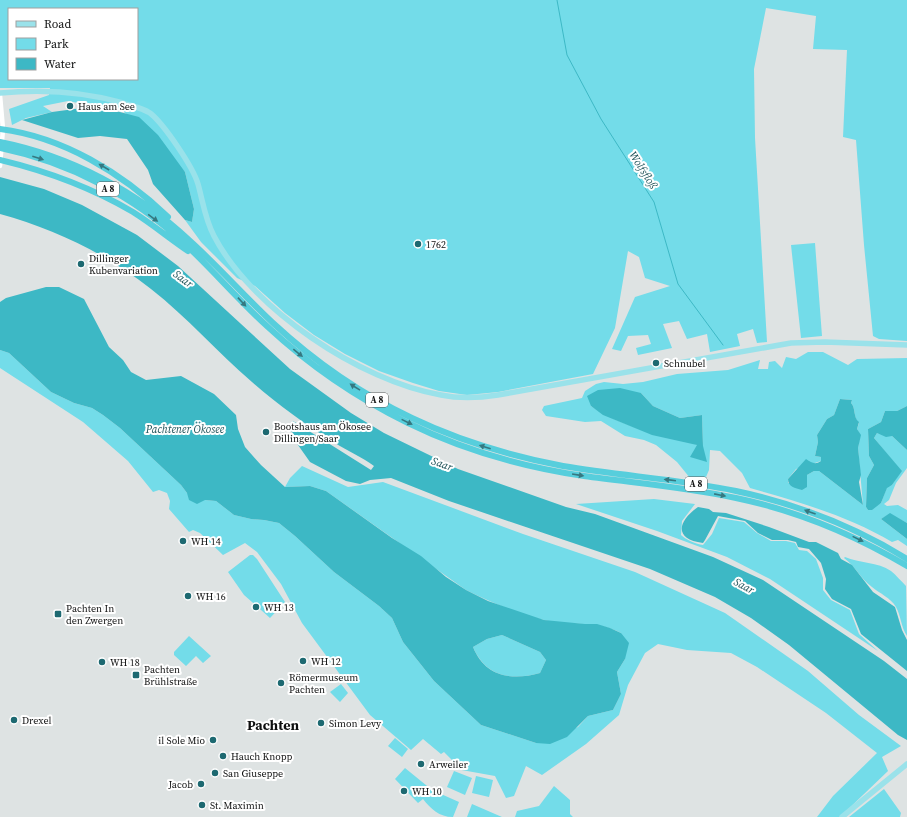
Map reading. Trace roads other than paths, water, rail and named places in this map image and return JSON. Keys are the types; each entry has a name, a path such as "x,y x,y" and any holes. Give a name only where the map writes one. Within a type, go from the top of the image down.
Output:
{"highway":[{"path":"1,129 53,143 108,170 155,205 197,247"},
{"name":"A 8","path":"1,140 50,155 109,182 164,218 197,247 272,323 306,352 347,381 391,408 431,427 522,461"},
{"name":"A 8","path":"0,148 54,164 106,188 160,223 200,258 268,327 302,356 343,386 388,413 428,432 468,448 522,461 703,485 765,498 811,512 846,526 907,559"},
{"path":"0,159 52,174 103,196 145,220 200,258"},
{"name":"A 8","path":"540,464 589,476 702,491 764,504 819,522 860,540 907,566"},
{"path":"891,557 907,571"}],"main road":[{"path":"0,94 49,91 80,93 134,106 151,114 165,130 192,171 198,184 207,220 214,237 228,259 252,288 287,320 330,349 385,377 428,392 454,397 498,395 791,343 825,342 907,345"},
{"path":"842,817 907,764"}],"street":[{"path":"0,94 0,164"}],"water":[{"path":"97,106 139,117 158,135 185,172 194,209 192,222 185,220 153,184 148,170 127,139 100,136 78,138 22,120 52,112"},
{"name":"Saar","path":"0,177 44,189 82,205 137,235 178,266 290,369 351,413 384,433 458,469 566,507 595,514 713,557 763,580 884,661 907,679 907,740 898,735 789,645 751,618 715,597 650,569 449,501 391,478 370,480 360,484 346,481 310,462 298,445 293,433 288,429 291,427 293,421 371,470 374,466 324,436 271,398 239,371 177,311 134,276 98,254 60,235 0,214"},
{"name":"Pachtener Ökosee","path":"46,287 59,287 84,299 109,347 123,360 131,372 146,380 181,376 214,394 236,415 238,429 245,447 261,465 285,487 310,486 326,491 392,538 421,556 446,577 466,590 488,601 544,620 597,624 621,633 629,643 625,659 617,672 621,694 613,710 588,716 567,737 550,744 536,743 481,725 434,681 403,642 392,618 379,606 334,572 279,523 234,515 216,501 205,500 197,504 189,500 187,493 181,485 120,428 92,408 74,403 51,392 9,353 0,350 0,302 6,298","holes":["502,635 540,652 546,660 540,673 519,677 492,671 478,657 473,647 487,639"]},
{"path":"620,388 641,393 653,406 680,418 702,415 703,446 707,462 690,457 697,445 652,435 603,415 591,406 587,396 598,390"},
{"path":"840,399 852,400 851,403 854,408 856,418 859,422 857,429 861,435 858,448 861,475 859,482 863,505 819,471 814,471 807,475 807,487 802,490 792,487 788,482 788,479 806,459 814,463 821,461 821,457 815,456 818,442 817,435 827,419 834,415"},
{"path":"907,406 907,450 892,436 886,437 877,433 874,438 902,471 892,485 887,488 881,503 872,510 868,510 866,507 867,478 874,465 869,456 868,429 881,422 885,411 897,411"},
{"path":"698,507 709,509 713,512 726,513 809,542 816,542 838,553 841,559 852,565 873,592 895,607 902,630 907,640 907,671 861,634 851,609 832,599 825,589 826,579 821,563 809,549 798,547 796,542 788,540 772,540 758,533 745,521 718,516 703,543 693,541 683,534 682,529 686,518"},
{"path":"890,513 907,523 907,539 881,519"}],"waterway":[{"name":"Wolfsfloß","path":"557,0 567,55 601,119 654,202 678,284 723,345"}],"place":[{"name":"Haus am See","path":"70,106"},
{"name":"1762","path":"418,244"},
{"name":"Dillinger Kubenvariation","path":"81,264"},
{"name":"Schnubel","path":"656,363"},
{"name":"Bootshaus am Ökosee Dillingen/Saar","path":"266,432"},
{"name":"WH 14","path":"183,541"},
{"name":"WH 16","path":"188,596"},
{"name":"WH 13","path":"256,607"},
{"name":"Pachten In den Zwergen","path":"58,614"},
{"name":"WH 12","path":"303,661"},
{"name":"WH 18","path":"102,662"},
{"name":"Pachten Brühlstraße","path":"136,675"},
{"name":"Römermuseum Pachten","path":"281,683"},
{"name":"Drexel","path":"14,720"},
{"name":"Simon Levy","path":"321,723"},
{"name":"il Sole Mio","path":"213,740"},
{"name":"Hauch Knopp","path":"223,756"},
{"name":"Arweiler","path":"421,764"},
{"name":"San Giuseppe","path":"215,773"},
{"name":"Jacob","path":"201,784"},
{"name":"WH 10","path":"404,791"},
{"name":"St. Maximin","path":"202,805"}],"district":[{"name":"Pachten","path":"273,725"}]}
